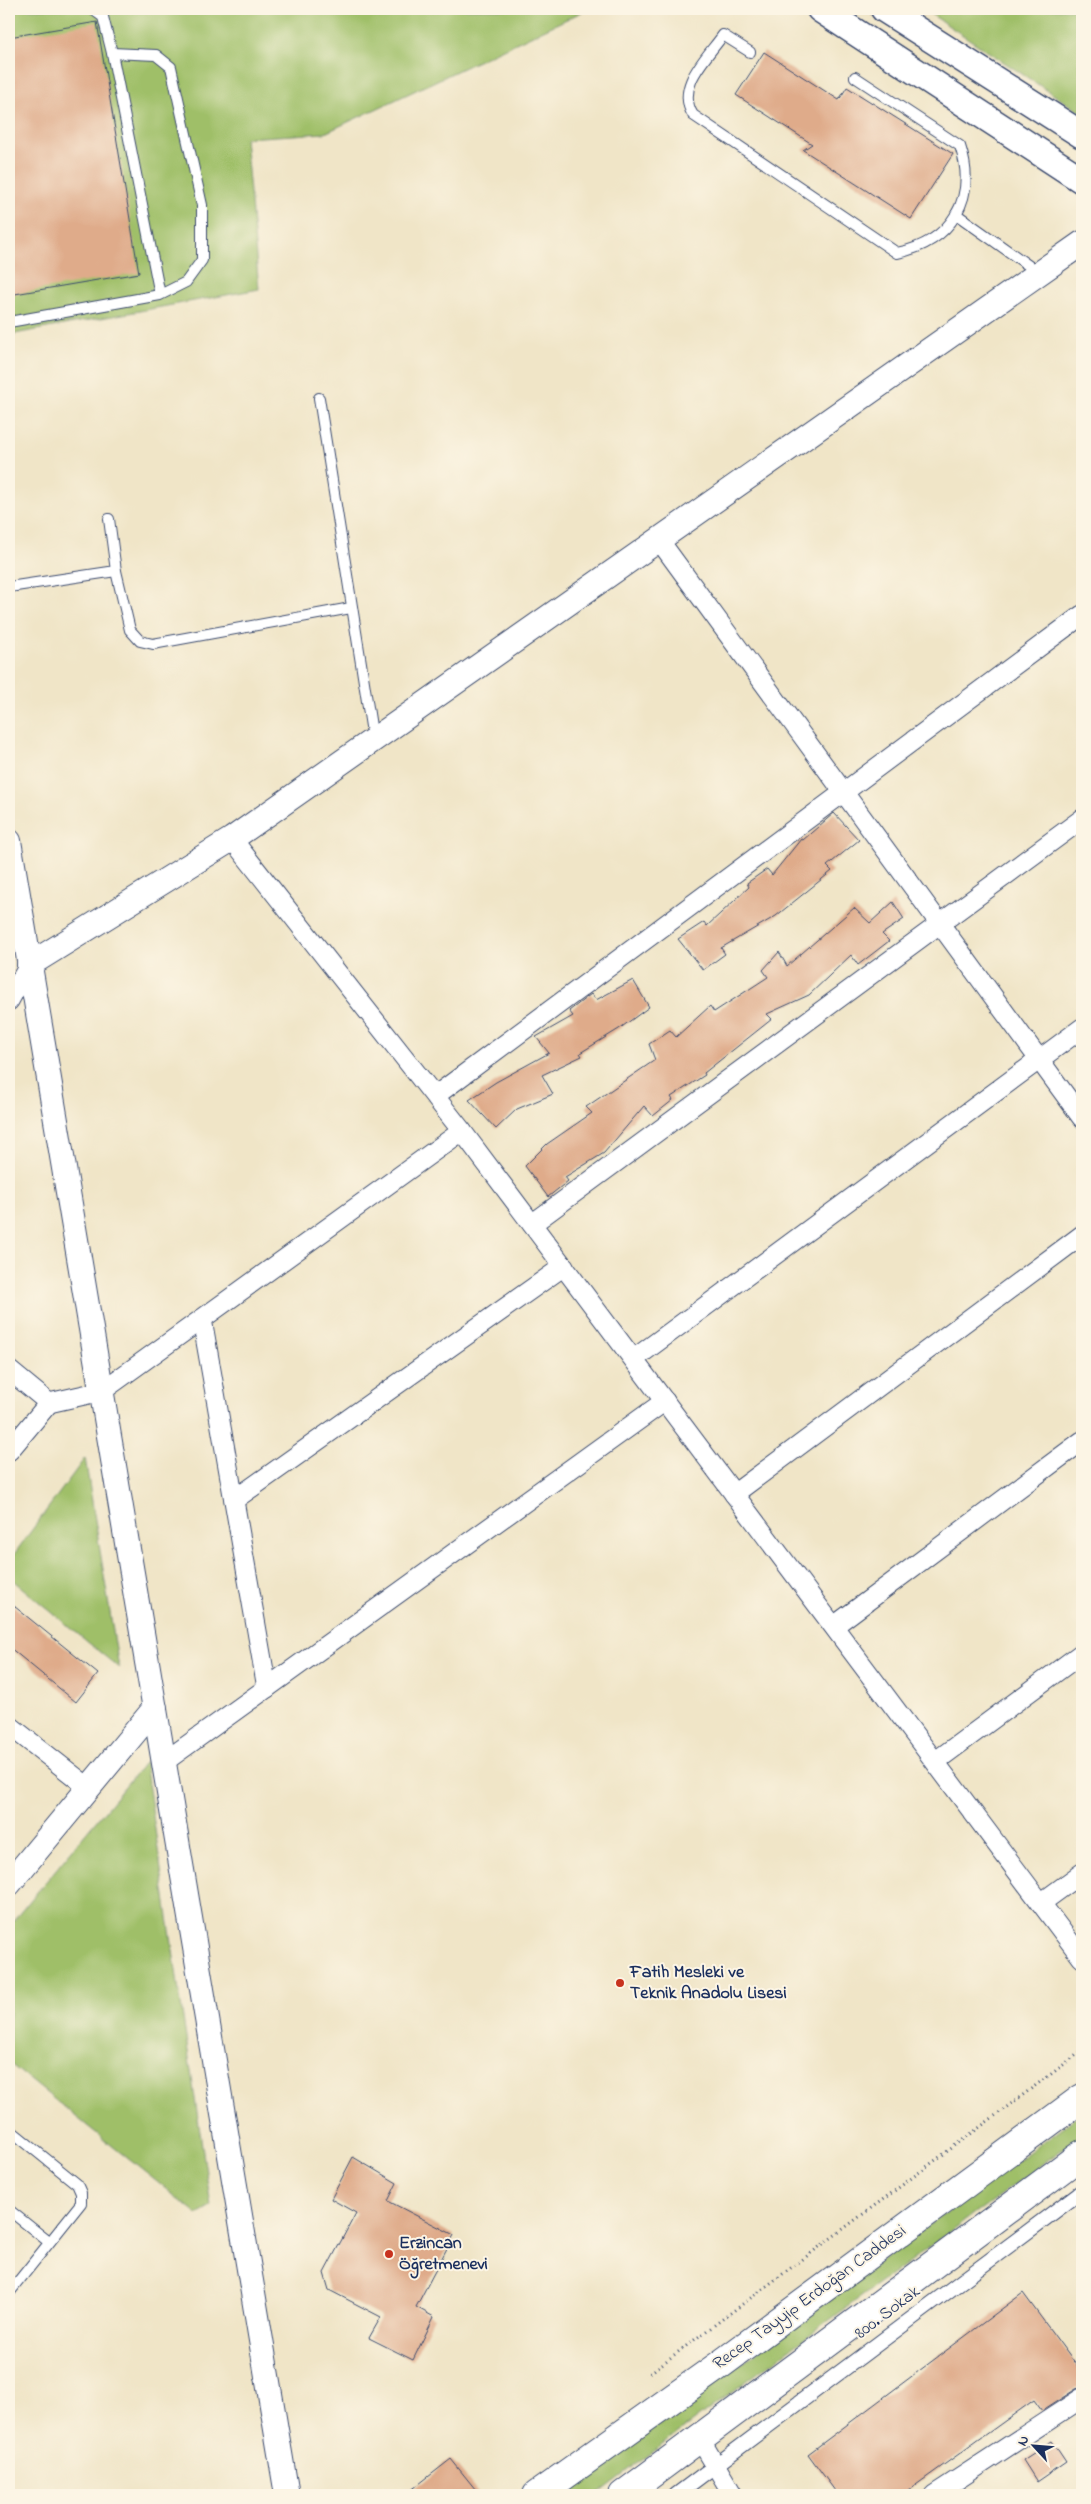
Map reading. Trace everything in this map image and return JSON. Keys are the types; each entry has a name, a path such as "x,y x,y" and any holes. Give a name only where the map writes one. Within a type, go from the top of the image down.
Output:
{"main road":[{"path":"820,9 1082,180"},
{"path":"884,9 1082,135"},
{"name":"Recep Tayyip Erdoğan Caddesi","path":"536,2495 722,2364 1082,2098"},
{"path":"623,2495 1082,2154"}],"street":[{"path":"9,1001 29,965 232,839 1082,243"},
{"path":"659,540 1082,1118"},
{"path":"435,1096 1082,615"},
{"path":"532,1224 1082,819"},
{"path":"232,839 462,1130 1082,1958"},
{"path":"9,841 287,2495"},
{"path":"634,1359 1082,1028"},
{"path":"9,1451 49,1403 102,1391 462,1130"},
{"path":"734,1494 1082,1235"},
{"path":"234,1500 564,1266"},
{"path":"202,1318 267,1688"},
{"path":"9,1370 49,1403"},
{"path":"164,1762 665,1401"},
{"path":"834,1626 1082,1441"},
{"path":"936,1762 1082,1653"},
{"path":"9,1884 155,1708"},
{"path":"9,1725 89,1788"},
{"path":"1042,1903 1082,1873"},
{"name":"800. Sokak","path":"676,2495 1082,2191"},
{"path":"934,2495 1082,2398"},
{"path":"700,2438 733,2495"}],"lane":[{"path":"92,9 103,17 112,53 160,295"},
{"path":"750,52 723,35 689,83 687,96 694,115 897,253 918,248 938,237 956,214 966,188 964,159 960,146 855,77"},
{"path":"9,322 160,295 186,282 202,260 202,205 172,67 156,55 112,53"},
{"path":"956,214 1039,273"},
{"path":"319,398 351,608 374,740"},
{"path":"109,519 116,571 130,630 140,640 152,644 351,608"},
{"path":"9,587 116,571"},
{"path":"9,2128 80,2188 81,2203 9,2293"},
{"path":"9,2210 49,2242"}],"path":[{"path":"650,2373 1082,2051"}],"green space":[{"path":"9,9 588,9 325,133 245,138 259,289 9,335"},
{"path":"923,9 1082,9 1082,113 1080,112"},
{"path":"85,1458 119,1668 9,1577 9,1561"},
{"path":"145,1762 211,2206 197,2214 9,2063 9,1926"},
{"path":"1082,2113 1082,2135 760,2371 596,2495 565,2495 752,2355"}],"building":[{"path":"97,22 139,273 9,295 9,37"},
{"path":"764,52 839,100 847,87 953,154 911,219 803,150 812,144 736,95"},
{"path":"834,813 859,840 827,866 832,871 776,916 721,948 725,954 703,970 678,939 704,922 707,926 749,887 747,883 767,869 772,875 801,839 803,840"},
{"path":"893,902 904,919 882,934 889,941 858,965 851,955 809,995 767,1014 772,1019 704,1073 705,1075 671,1097 673,1100 653,1116 644,1106 604,1153 565,1177 568,1181 548,1197 525,1166 547,1144 592,1113 586,1107 655,1060 649,1044 670,1030 676,1037 710,1006 714,1012 768,977 763,970 779,952 787,966 854,908 870,923"},
{"path":"633,980 649,1007 619,1029 580,1053 582,1056 542,1075 553,1094 517,1109 496,1129 469,1100 496,1082 549,1053 536,1037 573,1016 569,1011 591,994 596,1000"},
{"path":"9,1602 98,1674 76,1702 9,1647"},
{"name":"Erzincan Öğretmenevi","path":"353,2157 397,2183 388,2201 454,2235 416,2307 434,2317 413,2360 369,2338 381,2317 329,2290 324,2273 356,2213 331,2199"},
{"path":"1023,2293 1082,2373 1082,2387 1042,2411 1034,2400 902,2495 838,2495 808,2454"},
{"path":"1052,2441 1066,2462 1037,2482 1023,2460"},
{"path":"451,2459 480,2495 405,2495"}],"place":[{"name":"Fatih Mesleki ve Teknik Anadolu Lisesi","path":"620,1983"},
{"name":"Erzincan Öğretmenevi","path":"389,2254"}]}
